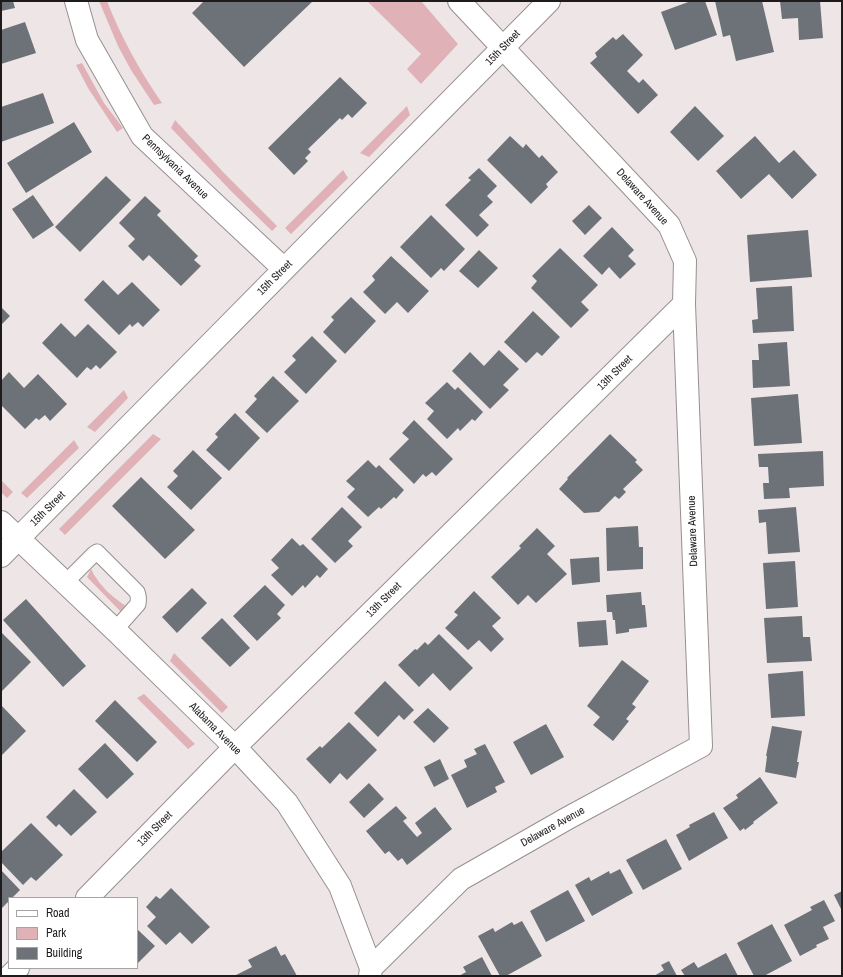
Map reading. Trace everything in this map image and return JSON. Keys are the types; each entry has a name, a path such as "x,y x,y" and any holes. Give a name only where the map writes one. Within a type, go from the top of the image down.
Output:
{"street":[{"name":"Pennsylvania Avenue","path":"76,1 87,40 142,136 284,268"},
{"name":"Delaware Avenue","path":"370,972 461,879 568,818 701,746 684,304 685,261 669,225 460,1"},
{"name":"15th Street","path":"1,556 549,1"},
{"name":"13th Street","path":"88,897 235,747 684,304"},
{"name":"Alabama Avenue","path":"1,522 47,567 66,582 235,747 287,803 340,886 370,972"}],"lane":[{"path":"66,582 97,552 137,592 139,596 138,604 115,630"}],"green space":[{"path":"99,1 107,1 118,28 132,54 162,103 154,105 131,70 118,46"},
{"path":"367,1 421,1 458,44 421,84 407,69 421,54"},
{"path":"82,63 104,103 123,128 117,132 88,88 76,65"},
{"path":"407,106 410,115 369,157 360,153"},
{"path":"175,120 224,173 277,226 272,231 231,191 171,128"},
{"path":"343,170 348,178 291,234 285,228"},
{"path":"124,390 128,398 95,432 87,427"},
{"path":"153,434 161,439 65,535 59,529"},
{"path":"74,440 79,448 27,498 21,493"},
{"path":"1,480 13,492 7,498 1,492"},
{"path":"91,569 98,581 107,591 129,608 121,612 87,577"},
{"path":"174,653 228,707 222,713 170,661"},
{"path":"144,694 195,744 188,749 137,698"}],"building":[{"path":"1,1 13,1 15,8 1,11"},
{"path":"204,1 313,1 244,67 192,13"},
{"path":"691,1 705,1 717,35 675,50 661,12"},
{"path":"715,1 762,1 774,52 736,61 730,35 723,37"},
{"path":"780,1 820,1 823,38 799,40 798,18 782,19"},
{"path":"25,22 36,53 1,64 1,30"},
{"path":"623,34 643,55 627,71 639,83 643,79 658,95 638,114 590,63 597,57 595,53 613,37 616,40"},
{"path":"340,77 367,103 352,118 348,114 342,120 340,118 308,149 311,152 305,158 308,161 294,175 268,148"},
{"path":"43,93 54,123 1,142 1,107"},
{"path":"695,106 724,136 698,161 670,132"},
{"path":"74,122 92,152 26,193 7,163"},
{"path":"510,136 523,148 526,144 539,158 542,155 558,172 546,184 548,187 531,204 487,160"},
{"path":"755,136 779,163 794,150 817,175 792,199 769,174 741,199 716,171"},
{"path":"479,168 497,186 487,196 493,202 479,215 489,225 477,237 445,205 471,180 468,178"},
{"path":"106,176 131,200 80,252 55,227"},
{"path":"33,195 54,225 33,239 12,209"},
{"path":"145,196 161,211 157,215 198,256 194,260 201,266 181,286 149,255 143,261 128,246 135,239 119,223"},
{"path":"589,205 602,218 585,235 572,221"},
{"path":"431,215 465,249 444,271 441,268 431,278 400,247"},
{"path":"612,227 634,250 628,256 636,264 620,279 609,267 602,275 583,256"},
{"path":"808,230 812,277 750,282 747,235"},
{"path":"560,248 598,285 581,302 589,310 571,328 531,288 537,281 532,276"},
{"path":"479,250 498,268 478,288 459,271"},
{"path":"391,256 429,291 408,313 397,302 385,314 363,292 375,280 372,276"},
{"path":"103,280 118,295 132,282 160,310 143,327 138,322 132,327 130,324 119,335 84,300"},
{"path":"792,286 794,331 753,333 752,320 758,319 756,288"},
{"path":"351,297 376,321 345,354 323,332 334,320 331,317"},
{"path":"1,307 10,316 1,325"},
{"path":"533,311 560,337 542,356 537,352 526,363 504,342"},
{"path":"61,323 75,337 88,324 117,352 100,369 96,365 91,370 87,367 77,378 42,343"},
{"path":"312,336 337,361 306,394 284,372 296,360 292,356"},
{"path":"787,342 790,386 753,388 752,360 759,360 758,344"},
{"path":"499,350 519,369 503,385 509,390 490,409 452,371 470,352 484,366"},
{"path":"9,372 24,388 38,374 67,404 50,421 45,415 39,420 36,418 25,429 1,405 1,381"},
{"path":"273,376 299,401 267,433 245,412 257,399 254,396"},
{"path":"447,382 455,390 458,387 483,412 475,421 472,419 460,431 458,428 447,439 427,419 434,411 425,403"},
{"path":"798,394 802,443 754,446 751,398"},
{"path":"235,413 260,438 229,471 206,450 218,437 215,434"},
{"path":"414,420 453,459 436,476 432,472 426,477 423,474 414,484 389,459 409,439 402,433"},
{"path":"610,434 637,460 635,462 643,470 623,489 626,492 619,499 615,496 599,512 584,513 559,489 568,479 567,478"},
{"path":"193,450 222,478 191,510 167,487 178,476 173,471"},
{"path":"823,451 824,486 789,488 790,498 764,499 763,483 769,483 768,467 759,467 758,454"},
{"path":"368,460 376,468 379,465 404,490 396,499 394,497 381,509 379,507 368,517 347,497 355,489 346,481"},
{"path":"141,477 195,530 165,559 112,506"},
{"path":"342,507 362,527 348,541 353,546 335,563 311,539"},
{"path":"796,507 800,552 768,554 766,522 759,523 758,510"},
{"path":"638,526 639,547 643,547 643,569 607,571 606,528"},
{"path":"537,528 555,546 547,554 567,574 536,603 528,595 518,605 491,577 521,548 519,546"},
{"path":"292,538 300,546 303,544 328,569 320,578 317,575 305,588 303,585 292,596 271,575 279,568 271,560"},
{"path":"599,557 600,582 572,585 570,559"},
{"path":"795,561 798,607 766,609 763,563"},
{"path":"265,585 285,605 277,614 281,618 257,641 233,616"},
{"path":"192,588 207,603 177,633 162,617"},
{"path":"474,591 501,618 492,626 504,639 491,652 479,640 468,650 445,628 458,615 454,612"},
{"path":"641,592 642,605 645,605 647,627 629,629 629,632 616,634 615,620 613,620 612,612 607,612 606,595"},
{"path":"26,599 86,666 63,687 3,620"},
{"path":"802,616 803,637 810,637 812,661 767,663 764,618"},
{"path":"222,618 250,648 230,667 201,638"},
{"path":"606,620 608,645 579,647 577,622"},
{"path":"1,632 31,662 1,692"},
{"path":"439,634 473,668 450,691 433,673 419,687 398,665 415,649 417,650 425,642 428,645"},
{"path":"622,660 649,681 632,704 636,707 626,719 629,721 613,741 593,725 600,717 587,706"},
{"path":"803,671 805,716 771,718 768,674"},
{"path":"385,681 414,710 404,720 399,715 378,737 354,713"},
{"path":"115,700 157,742 137,762 95,721"},
{"path":"1,705 26,731 1,756"},
{"path":"428,708 449,728 434,743 413,722"},
{"path":"349,722 377,750 347,780 340,773 330,784 306,759 320,746 322,748"},
{"path":"546,724 564,757 531,775 513,742"},
{"path":"772,726 802,731 796,778 765,772 766,756"},
{"path":"105,743 134,774 107,799 78,769"},
{"path":"485,744 505,782 495,787 497,792 467,808 451,775 467,767 464,760 477,754 474,749"},
{"path":"440,759 449,779 434,787 424,767"},
{"path":"760,777 778,803 745,830 744,828 740,831 723,808 738,798 736,795"},
{"path":"369,783 384,799 364,818 349,802"},
{"path":"74,789 97,812 71,836 59,824 56,827 46,817"},
{"path":"396,806 407,818 403,821 417,837 422,833 415,823 435,807 452,829 407,865 402,858 398,861 389,851 385,854 366,831"},
{"path":"714,812 728,838 689,861 676,835 690,827 689,825"},
{"path":"31,823 63,855 36,881 31,877 23,885 1,862 1,852"},
{"path":"666,839 682,869 643,890 626,860"},
{"path":"620,869 633,893 592,916 575,885 589,877 591,881 609,871 610,874"},
{"path":"1,870 20,890 13,897 8,897 8,902 1,909"},
{"path":"171,888 210,927 192,944 180,932 166,945 147,926 156,917 146,907 156,896 160,899"},
{"path":"568,890 585,921 546,942 530,911"},
{"path":"842,891 842,911 834,895"},
{"path":"824,900 835,921 823,927 829,939 816,945 817,947 800,956 784,925 812,910 810,907"},
{"path":"522,921 542,956 506,976 500,976 478,936 493,928 495,932 512,922 514,925"},
{"path":"772,924 792,961 764,976 754,976 737,943"},
{"path":"138,930 155,946 138,963"},
{"path":"276,946 281,956 285,954 297,976 234,976 252,967 248,960"},
{"path":"726,953 738,976 685,976 681,970 694,962 698,968"},
{"path":"482,957 492,976 459,976 466,972 463,967"},
{"path":"669,961 677,976 654,976 664,970 661,965"}]}
